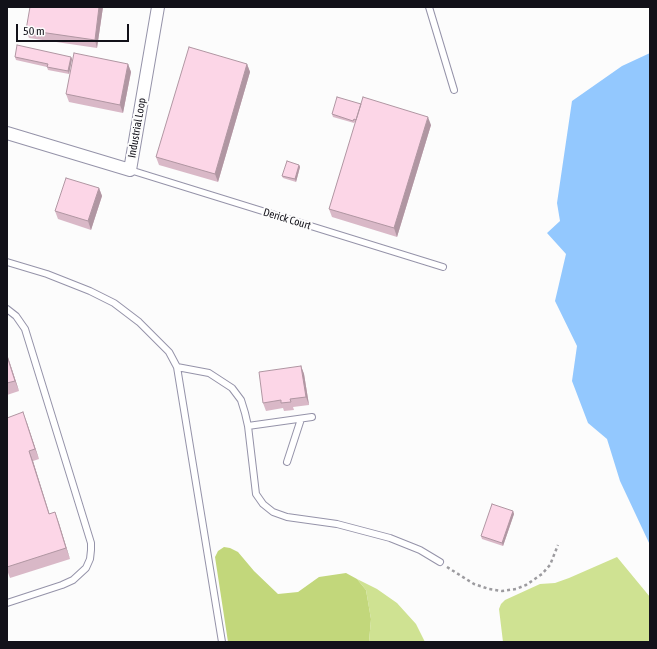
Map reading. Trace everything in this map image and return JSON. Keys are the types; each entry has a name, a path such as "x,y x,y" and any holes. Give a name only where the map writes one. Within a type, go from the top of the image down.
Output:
{"street":[{"name":"Industrial Loop","path":"7,133 130,170 158,7"}],"lane":[{"path":"429,7 454,90"},
{"name":"Derick Court","path":"130,170 443,267"},
{"path":"7,262 47,274 90,291 114,303 140,322 169,352 177,367 222,642"},
{"path":"7,309 16,316 24,329 91,543 91,550 90,559 86,568 73,580 7,603"},
{"path":"177,367 209,373 232,388 241,400 248,426 256,494 263,504 273,512 287,517 337,524 390,538 420,550 440,562"},
{"path":"248,426 312,417"},
{"path":"287,462 301,419"}],"path":[{"path":"440,562 474,584 489,589 502,591 516,589 526,585 542,574 550,565 558,545"}],"green space":[{"path":"224,547 238,552 254,571 278,594 298,592 319,577 346,573 357,579 366,590 371,619 369,642 228,642 215,557 218,551"},
{"path":"617,557 650,597 650,642 503,642 499,609 505,600 540,584 555,583 569,578"},
{"path":"357,579 377,589 397,603 416,624 425,642 369,642 371,619 366,590"}],"water":[{"path":"650,53 650,545 620,481 607,439 588,423 572,381 577,346 555,301 566,254 547,233 560,221 557,203 572,101 622,66"}],"building":[{"path":"30,7 99,7 95,40 26,30"},
{"path":"17,45 71,57 68,71 47,67 48,64 15,57"},
{"path":"189,47 247,64 215,174 156,157"},
{"path":"74,53 128,64 120,105 66,94"},
{"path":"337,97 361,104 356,120 354,119 353,121 332,114"},
{"path":"363,97 428,117 394,228 329,209"},
{"path":"287,161 299,165 295,179 282,176"},
{"path":"66,178 99,188 88,221 55,211"},
{"path":"7,356 15,381 7,383"},
{"path":"301,366 306,397 290,399 291,402 281,403 281,400 263,403 259,372"},
{"path":"23,412 35,449 29,451 49,514 55,512 66,548 7,567 7,418"},
{"path":"492,504 513,511 502,543 481,536"}]}
